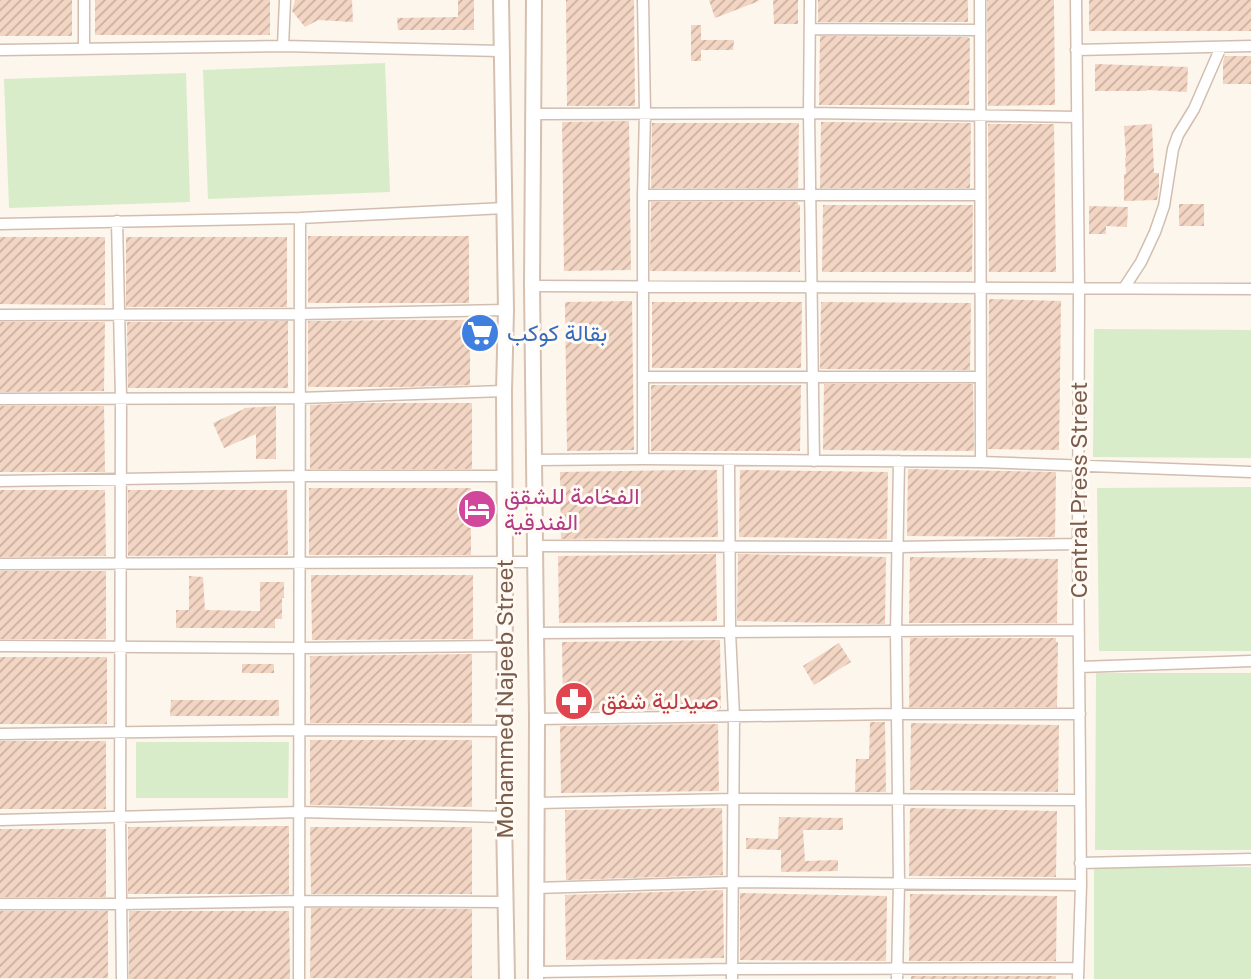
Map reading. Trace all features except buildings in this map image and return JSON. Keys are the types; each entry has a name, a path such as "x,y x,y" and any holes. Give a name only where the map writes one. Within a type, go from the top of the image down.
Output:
{"main road":[{"name":"Mohammed Najeeb Street","path":"501,0 506,310 503,391 507,979"},
{"name":"Mohammed Najeeb Street","path":"534,0 531,286 537,719 536,975"}],"street":[{"path":"84,0 84,49"},
{"path":"284,46 285,0"},
{"path":"643,0 643,458"},
{"path":"810,0 808,113 814,460"},
{"path":"980,0 981,462"},
{"name":"Central Press Street","path":"1076,0 1081,885 1079,974"},
{"path":"810,29 980,30"},
{"path":"0,50 284,46 501,51"},
{"path":"1076,51 1251,46"},
{"path":"1124,288 1141,262 1155,232 1164,206 1176,142 1194,109 1221,47"},
{"path":"534,114 808,113 1077,117"},
{"path":"643,195 980,195"},
{"path":"0,224 300,218 505,208"},
{"path":"299,979 300,218"},
{"path":"117,221 121,398 122,979"},
{"path":"531,286 1251,289"},
{"path":"0,315 506,310"},
{"path":"643,377 981,377"},
{"path":"0,399 300,398 503,391"},
{"path":"534,460 643,458 981,462 1251,472"},
{"path":"729,460 730,632 734,716 732,974"},
{"path":"897,974 899,883 896,632 899,461"},
{"path":"0,481 505,476"},
{"path":"535,546 898,547 1078,544"},
{"path":"0,564 535,562"},
{"path":"536,634 1078,630"},
{"path":"0,646 505,646"},
{"path":"1080,667 1251,661"},
{"path":"537,719 1080,714"},
{"path":"0,734 299,730 504,731"},
{"path":"537,803 733,799 1080,800"},
{"path":"0,820 300,812 504,817"},
{"path":"1080,863 1251,859"},
{"path":"535,888 733,883 1081,885"},
{"path":"0,904 506,902"},
{"path":"536,975 1079,974"}],"green space":[{"path":"385,63 390,192 208,199 203,70"},
{"path":"186,73 190,202 9,208 4,79"},
{"path":"1094,329 1251,330 1251,458 1093,457"},
{"path":"1251,487 1251,651 1099,651 1097,488"},
{"path":"1096,673 1251,673 1251,850 1095,850"},
{"path":"136,742 289,742 288,798 136,798"},
{"path":"1094,866 1251,867 1251,979 1094,979"}],"place":[{"name":"بقالة كوكب","path":"480,333"},
{"name":"الفخامة للشقق الفندقية","path":"477,509"},
{"name":"صيدلية شفق","path":"574,701"}]}
